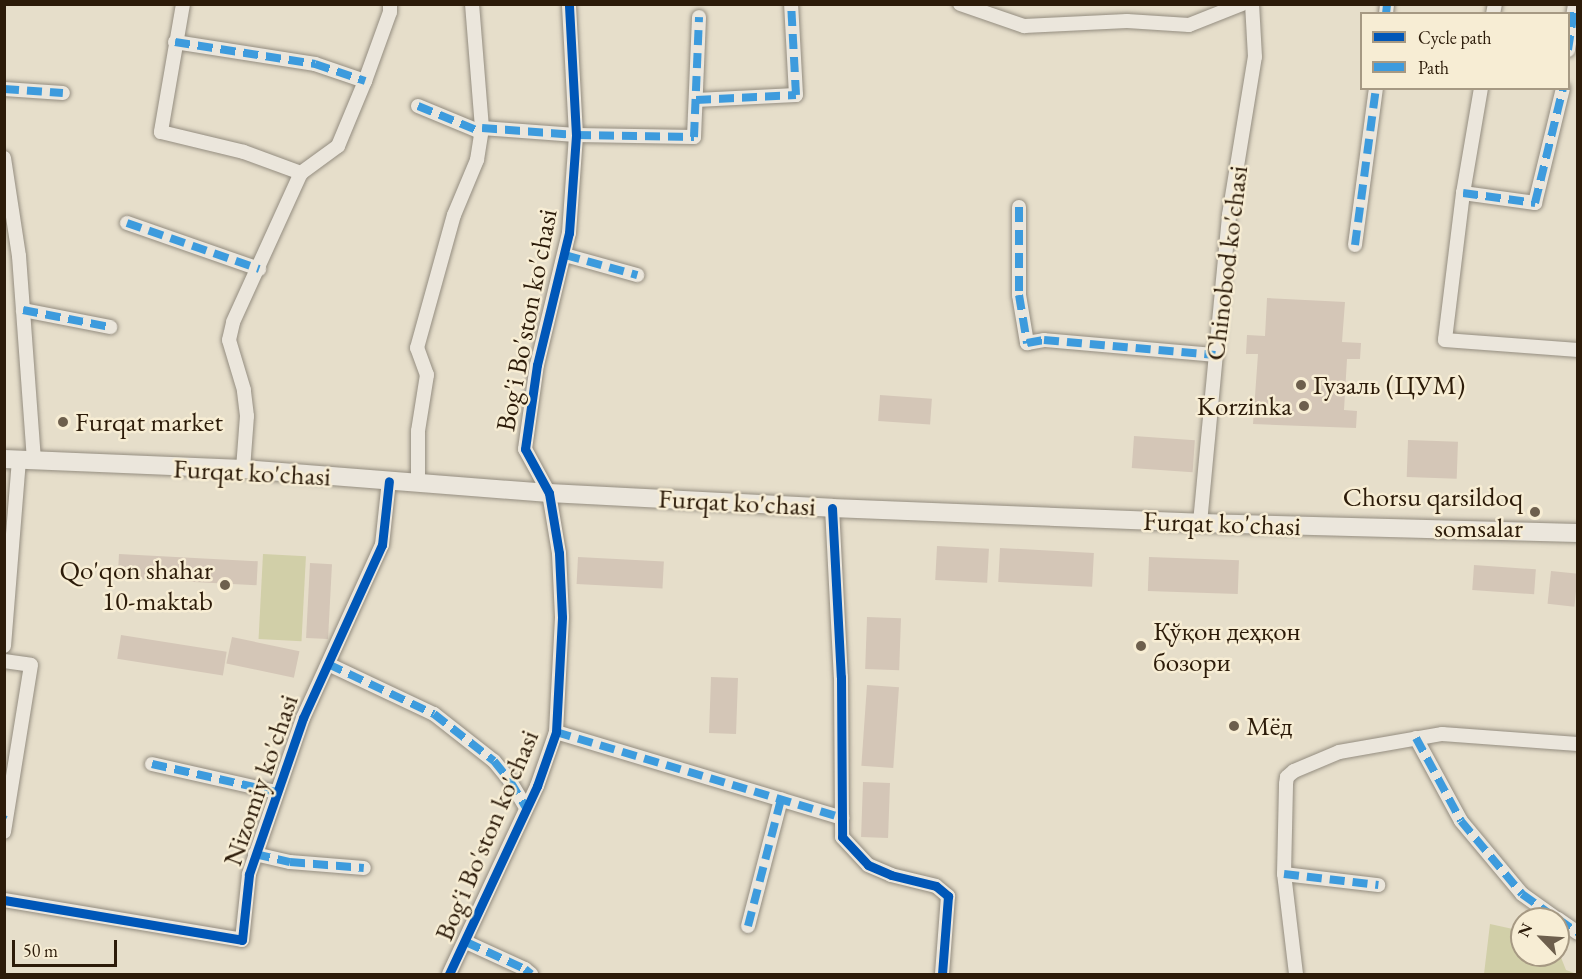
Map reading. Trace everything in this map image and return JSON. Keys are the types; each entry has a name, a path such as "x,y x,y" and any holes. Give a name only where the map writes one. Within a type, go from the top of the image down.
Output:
{"main road":[{"name":"Furqat ko'chasi","path":"19,459 243,469 549,493 832,507 1200,523 1578,533"}],"street":[{"path":"183,4 161,132 244,152 301,173"},
{"path":"243,469 247,416 244,390 229,340 233,322 301,173 338,146 365,81 390,12 390,4"},
{"path":"418,483 418,431 428,375 417,348 454,215 477,160 481,130 472,4"},
{"name":"Bog'i Bo'ston ko'chasi","path":"449,975 526,808 556,732 562,618 559,553 549,493 525,449 537,365 566,255 576,135 568,4"},
{"path":"696,100 796,95 791,4"},
{"path":"960,4 1024,26 1127,21 1189,25 1242,4"},
{"name":"Chinobod ko'chasi","path":"1200,523 1228,215 1255,57 1252,4"},
{"path":"1570,42 1575,4"},
{"path":"418,106 481,130 576,135 694,137 699,17"},
{"path":"175,42 315,64 365,81"},
{"path":"4,89 63,93"},
{"path":"1355,245 1376,90"},
{"path":"1481,90 1463,193 1445,340 1578,350"},
{"path":"1463,193 1535,203 1563,90"},
{"path":"4,158 19,256 23,310 19,459 4,646"},
{"path":"1019,207 1019,295 1027,343 1044,340 1215,356"},
{"path":"127,223 259,269"},
{"path":"566,255 637,275"},
{"path":"23,310 110,327"},
{"name":"Nizomiy ko'chasi","path":"4,900 242,940 249,874 255,854 303,718 382,545 389,481"},
{"path":"832,507 841,677 842,837 868,865 891,875 936,886 948,896 942,975"},
{"path":"4,661 31,665 5,824"},
{"path":"327,664 434,714 494,761 510,781 526,808"},
{"path":"556,732 842,818"},
{"path":"1296,975 1284,874 1287,777 1294,771 1339,752 1442,734 1578,744"},
{"path":"1416,738 1461,821 1522,894 1541,907"},
{"path":"152,764 276,792"},
{"path":"747,926 781,799"},
{"path":"255,854 290,862 364,868"},
{"path":"1284,874 1378,885"},
{"path":"466,942 525,969 531,975"}],"shaded area":[{"path":"263,554 306,556 301,641 259,639"},
{"path":"1490,924 1510,928 1510,967 1565,967 1566,970 1577,974 1484,974"}],"building":[{"name":"Гузаль (ЦУМ)","path":"1267,298 1345,302 1342,342 1361,343 1360,359 1347,359 1344,410 1357,411 1356,428 1253,424 1258,354 1246,354 1247,335 1265,336"},
{"path":"880,395 932,399 930,425 878,421"},
{"path":"1134,436 1195,440 1193,472 1132,468"},
{"path":"1408,440 1458,442 1457,479 1407,477"},
{"path":"937,546 989,549 987,583 935,580"},
{"path":"1000,548 1094,553 1092,587 998,582"},
{"path":"119,554 258,561 257,585 118,578"},
{"path":"578,557 664,562 662,588 577,584"},
{"path":"1149,557 1239,560 1238,594 1148,591"},
{"path":"310,563 332,564 328,639 306,638"},
{"path":"1474,565 1536,569 1534,594 1472,590"},
{"path":"1551,571 1578,574 1574,607 1548,604"},
{"path":"867,617 901,618 899,670 865,669"},
{"path":"121,635 227,652 223,675 117,659"},
{"path":"232,637 299,651 294,678 226,663"},
{"path":"711,677 738,678 736,734 709,733"},
{"path":"867,685 899,687 893,768 861,766"},
{"path":"863,782 890,783 888,838 861,837"}],"marked path":[{"path":"696,100 796,95 791,4"},
{"path":"1386,12 1387,4"},
{"path":"1570,37 1575,4"},
{"path":"482,128 576,135 694,137 699,17"},
{"path":"175,42 315,64 365,81"},
{"path":"4,89 63,93"},
{"path":"1355,245 1376,90"},
{"path":"1463,193 1535,203 1563,90"},
{"path":"418,106 481,132"},
{"path":"1019,207 1019,295 1027,343 1044,340 1215,355"},
{"path":"127,223 259,269"},
{"path":"565,255 637,275"},
{"path":"23,310 110,327"},
{"path":"328,664 434,714 494,761 510,781 526,808"},
{"path":"556,732 842,818"},
{"path":"1416,738 1461,821 1522,894 1540,907"},
{"path":"152,764 276,792"},
{"path":"748,926 781,799"},
{"path":"255,854 290,862 364,868"},
{"path":"1284,874 1378,885"},
{"path":"1570,927 1578,933"},
{"path":"466,942 525,969 531,974"}],"cycle path":[{"path":"449,974 537,786 556,732 562,617 559,553 549,493 525,449 537,365 569,233 576,135 569,4"},
{"path":"4,900 242,940 249,874 303,718 382,545 389,481"},
{"path":"832,508 841,677 842,837 868,865 891,875 936,886 948,896 942,974"}],"place":[{"name":"Гузаль (ЦУМ)","path":"1301,385"},
{"name":"Korzinka","path":"1304,406"},
{"name":"Furqat market","path":"63,422"},
{"name":"Chorsu qarsildoq somsalar","path":"1535,512"},
{"name":"Qo'qon shahar 10-maktab","path":"225,585"},
{"name":"Қўқон деҳқон бозори","path":"1141,646"},
{"name":"Мёд","path":"1234,726"}]}
